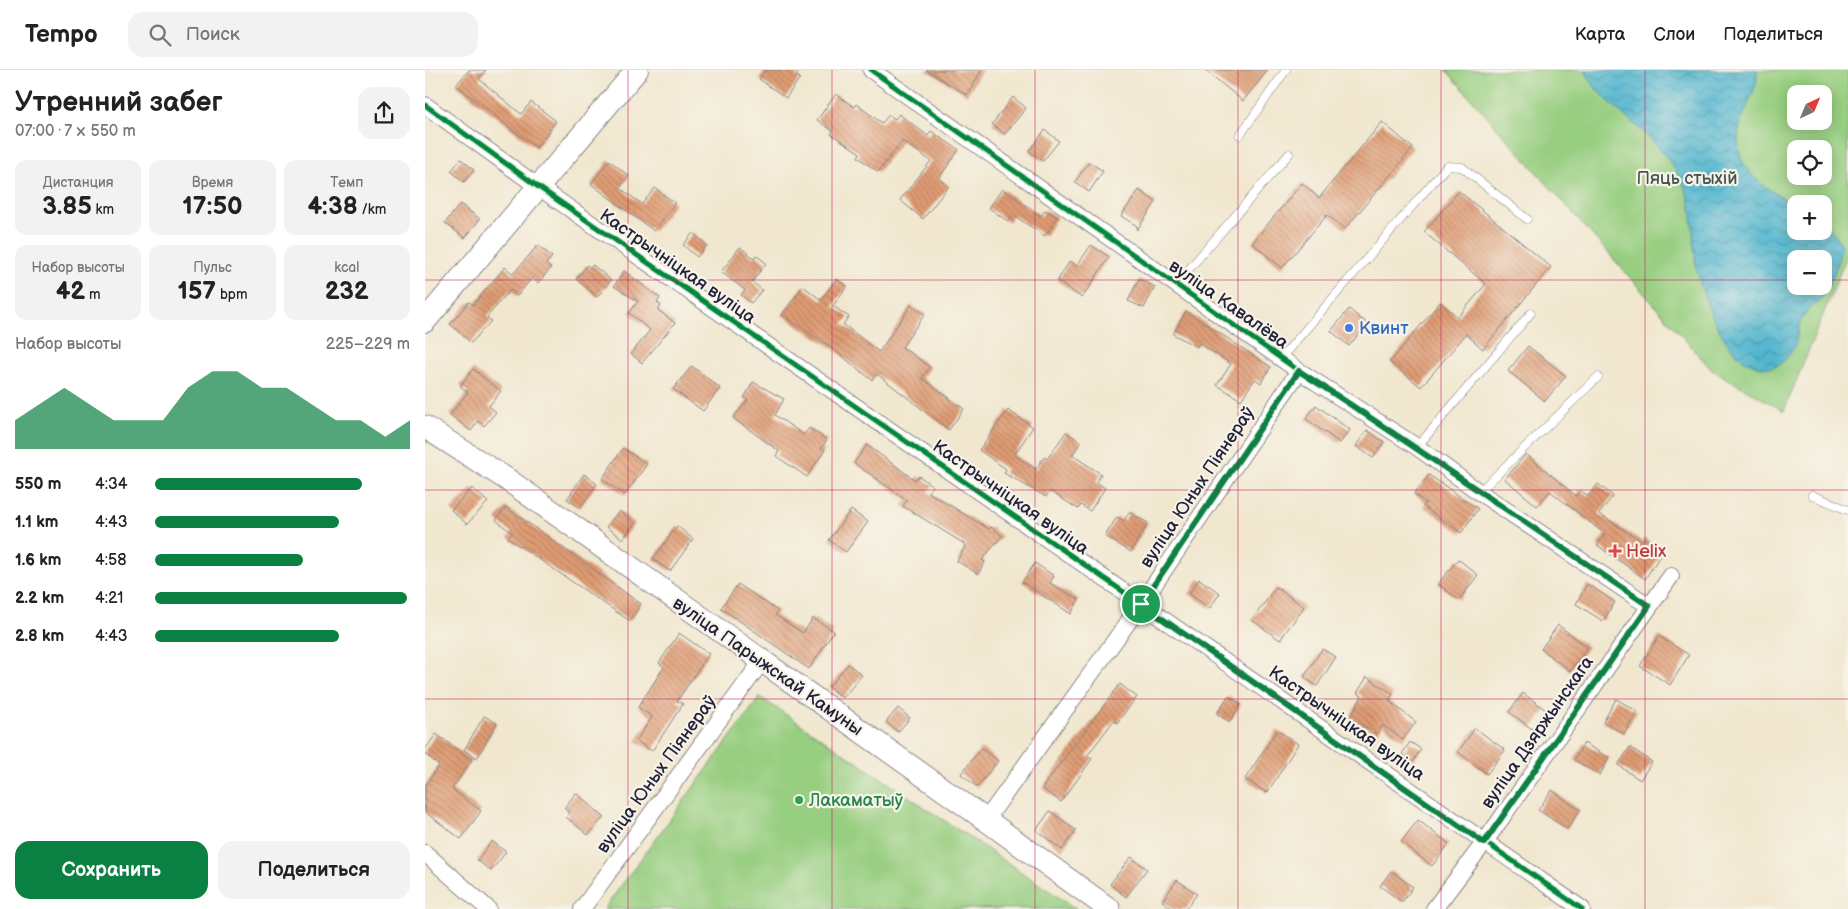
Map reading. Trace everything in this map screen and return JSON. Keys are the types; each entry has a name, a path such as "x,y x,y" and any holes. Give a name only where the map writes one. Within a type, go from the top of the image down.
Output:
{"street":[{"path":"425,321 537,186 637,70"},
{"name":"вуліца Кавалёва","path":"871,70 1299,371 1417,447 1479,492 1649,606"},
{"name":"Кастрычніцкая вуліца","path":"425,105 537,186 1582,909"},
{"name":"вуліца Юных Піянераў","path":"986,820 1141,604 1299,371"},
{"name":"вуліца Парыжскай Камуны","path":"425,427 508,480 1109,909"},
{"name":"вуліца Дзяржынскага","path":"1434,909 1484,843 1671,576"},
{"name":"вуліца Юных Піянераў","path":"582,909 762,662"},
{"path":"425,853 480,906"}],"lane":[{"path":"1240,135 1287,70"},
{"path":"1176,284 1289,154"},
{"path":"1281,358 1447,166 1461,167 1527,219"},
{"path":"1417,447 1531,313"},
{"path":"1479,492 1599,377"},
{"path":"1812,495 1848,510"}],"green space":[{"name":"Пяць стыхій","path":"1446,70 1848,70 1848,253 1832,292 1832,250 1787,250 1787,295 1831,295 1784,411 1712,370"},
{"name":"Лакаматыў","path":"760,697 1069,904 1077,909 604,909"}],"water":[{"path":"1584,70 1757,70 1755,87 1739,131 1738,146 1742,159 1748,170 1758,180 1787,200 1787,240 1832,240 1832,231 1842,245 1832,279 1832,250 1787,250 1787,295 1823,295 1805,314 1799,326 1794,348 1780,364 1772,367 1763,367 1744,360 1723,336 1714,320 1701,287 1695,258 1690,202 1683,184 1656,145 1599,92"}],"building":[{"path":"469,70 486,70 479,79 521,114 531,102 556,121 536,148 456,85"},
{"path":"765,70 800,70 796,76 800,78 786,98 759,79"},
{"path":"926,70 982,70 967,95"},
{"path":"1205,70 1268,70 1243,101"},
{"path":"836,94 854,107 856,104 882,123 889,115 895,119 899,114 928,136 931,131 959,150 939,178 949,186 923,219 900,200 931,161 902,141 878,172 858,157 860,153 831,134 833,131 817,120"},
{"path":"1013,97 1026,108 1005,134 992,124"},
{"path":"1382,122 1413,148 1345,229 1327,215 1282,268 1252,243 1302,183 1319,198"},
{"path":"1045,130 1059,141 1043,161 1029,151"},
{"path":"461,159 474,170 464,182 451,171"},
{"path":"609,160 629,176 620,188 642,204 655,188 675,203 654,231 591,184"},
{"path":"1089,162 1103,171 1089,192 1075,182"},
{"path":"1002,189 1041,216 1045,210 1057,217 1045,236 1013,215 1009,222 989,208"},
{"path":"1139,190 1156,202 1137,230 1137,226 1121,216"},
{"path":"1459,191 1551,267 1483,349 1466,334 1421,387 1390,362 1440,302 1458,317 1486,284 1424,232"},
{"path":"460,204 480,219 465,238 445,223"},
{"path":"693,233 707,245 697,257 683,245"},
{"path":"538,245 552,257 546,264 551,268 538,283 532,278 517,296 510,290 487,317 491,321 471,343 450,324 469,302 473,305 505,267 513,274"},
{"path":"1091,245 1109,257 1082,298 1057,281 1070,261 1077,266"},
{"path":"740,247 754,258 756,255 766,263 752,282 762,290 751,303 741,295 745,290 721,272"},
{"path":"587,265 590,268 593,265 611,280 597,297 576,279"},
{"path":"624,271 660,298 657,302 661,306 658,310 675,323 642,363 631,354 650,330 629,313 638,301 614,286"},
{"path":"836,279 847,286 833,306 849,317 843,324 879,352 911,305 925,314 902,347 930,367 922,378 964,409 949,430 877,374 872,380 828,345 782,315 803,286 821,300"},
{"path":"1139,279 1155,287 1144,308 1128,301"},
{"name":"Квинт","path":"1349,309 1367,324 1349,346 1331,331"},
{"path":"1186,311 1271,367 1261,383 1255,379 1241,400 1217,385 1231,364 1199,343 1197,347 1173,334"},
{"path":"1528,346 1566,376 1545,401 1508,371"},
{"path":"692,366 720,388 703,411 673,389"},
{"path":"473,369 501,391 489,406 496,412 484,426 478,421 471,431 450,415 468,392 460,386"},
{"path":"753,382 784,399 775,415 804,435 809,428 827,440 821,448 825,450 807,477 776,456 779,451 733,418 748,400 744,398"},
{"path":"1316,405 1350,430 1340,443 1306,419"},
{"path":"1008,410 1033,427 1014,455 1036,469 1044,457 1047,459 1066,432 1081,442 1072,455 1101,474 1096,482 1105,488 1090,511 1081,505 1078,509 1050,491 1046,497 1004,473 1006,469 979,450"},
{"path":"1367,430 1384,442 1373,458 1356,446"},
{"path":"867,445 915,480 919,476 933,486 928,492 989,529 991,527 1002,536 982,560 985,562 978,574 957,561 966,545 903,506 907,500 854,463"},
{"path":"623,448 647,464 625,495 602,479"},
{"path":"1526,454 1576,496 1580,490 1588,496 1598,484 1613,496 1599,514 1642,541 1644,538 1663,551 1645,579 1597,545 1605,534 1550,491 1537,506 1505,479"},
{"path":"584,474 597,484 580,508 567,499"},
{"path":"1429,475 1478,509 1461,533 1423,506 1426,503 1414,494"},
{"path":"472,488 488,502 467,524 451,510"},
{"path":"506,507 641,604 630,621 508,538 512,533 496,520"},
{"path":"851,510 868,522 846,552 829,540"},
{"path":"619,511 635,523 623,539 606,527"},
{"path":"1129,512 1148,523 1131,552 1105,536 1117,517 1124,521"},
{"path":"677,526 693,539 670,571 653,559"},
{"path":"1458,559 1478,575 1459,600 1438,584"},
{"path":"1035,563 1054,576 1050,583 1079,599 1071,614 1022,582"},
{"path":"1199,579 1220,593 1210,608 1189,594"},
{"path":"738,584 778,611 775,615 803,633 813,618 834,631 809,669 721,608"},
{"path":"1587,584 1615,602 1603,621 1576,604"},
{"path":"1276,587 1304,607 1280,640 1252,620"},
{"path":"1558,625 1588,647 1570,671 1541,649"},
{"path":"679,633 709,654 677,701 683,704 652,751 636,741 652,717 638,707 664,667 659,663"},
{"path":"1659,636 1689,655 1670,685 1640,666"},
{"path":"1322,649 1336,657 1317,686 1304,677"},
{"path":"848,664 862,675 843,698 829,687"},
{"path":"1367,677 1393,694 1389,701 1416,722 1403,740 1383,725 1377,734 1350,717 1362,696 1357,693"},
{"path":"1120,684 1137,697 1117,723 1114,720 1087,756 1092,759 1061,802 1042,788"},
{"path":"1523,693 1546,710 1532,729 1509,712"},
{"path":"1228,696 1241,704 1230,722 1217,714"},
{"path":"1616,699 1637,711 1624,734 1603,722"},
{"path":"898,708 910,718 898,732 886,722"},
{"path":"484,716 497,723 477,758 464,750"},
{"path":"1475,728 1505,750 1487,774 1458,752"},
{"path":"1277,730 1298,744 1267,793 1245,779"},
{"path":"436,734 472,760 452,789 481,811 461,839 425,812 425,786 439,765 425,754 425,750"},
{"path":"1410,742 1421,749 1413,762 1402,754"},
{"path":"1584,743 1609,758 1600,775 1574,760"},
{"path":"1630,747 1652,762 1640,780 1618,765"},
{"path":"981,748 998,761 977,787 961,774"},
{"path":"1552,790 1580,810 1567,829 1538,810"},
{"path":"576,793 604,817 588,835 566,817 570,813 564,808"},
{"path":"1050,811 1076,830 1062,850 1036,830"},
{"path":"1418,820 1449,844 1432,866 1401,842"},
{"path":"492,841 506,852 491,871 477,860"},
{"path":"1131,857 1147,869 1126,897 1110,884"},
{"path":"1391,871 1413,887 1402,902 1380,886"},
{"path":"1177,880 1197,894 1186,909 1173,909 1162,901"}],"cycle path":[{"path":"871,70 1299,371 1417,447 1479,492 1649,606"},
{"path":"425,105 537,186 1582,909"}],"place":[{"name":"Квинт","path":"1349,328"},
{"name":"Helix","path":"1615,551"},
{"name":"Лакаматыў","path":"799,800"}],"route":[{"path":"1299,371 1417,447 1479,492 1649,606 1484,843 1141,604 1299,371"}]}
